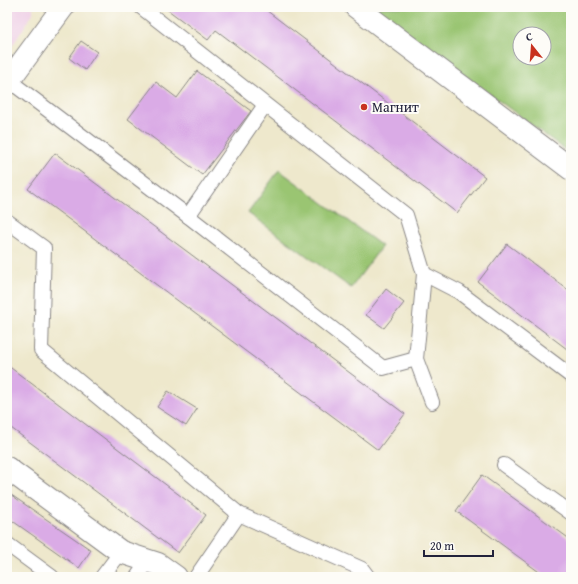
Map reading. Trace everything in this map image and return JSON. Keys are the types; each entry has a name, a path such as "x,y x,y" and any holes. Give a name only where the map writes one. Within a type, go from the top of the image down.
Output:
{"street":[{"path":"356,7 571,169"},
{"path":"8,81 61,8"},
{"path":"7,468 143,569 158,564 176,577"}],"lane":[{"path":"141,7 406,215 424,274 416,359 432,402"},
{"path":"8,81 188,216 383,368 416,359"},
{"path":"188,216 265,105"},
{"path":"7,221 44,248 41,350 239,514 362,569 368,577"},
{"path":"424,274 460,292 571,376"},
{"path":"504,465 571,513"},
{"path":"196,577 239,514"},
{"path":"7,544 52,577"},
{"path":"102,577 121,552"}],"shaded area":[{"path":"7,7 33,7 33,13 7,54"}],"green space":[{"path":"372,7 571,7 571,154"},
{"path":"279,170 382,246 351,288 248,213"}],"building":[{"path":"164,7 262,7 485,177 457,213 216,30 208,40"},
{"path":"81,41 97,52 85,70 69,58"},
{"path":"197,71 251,111 202,175 128,119 156,82 177,98"},
{"path":"55,153 405,414 378,450 28,189"},
{"path":"507,244 571,292 571,352 478,282"},
{"path":"386,289 404,303 384,328 366,315"},
{"path":"7,365 206,515 178,553 7,425"},
{"path":"168,391 197,409 186,426 157,407"},
{"path":"482,475 571,540 571,577 546,577 456,511"},
{"path":"7,492 91,550 79,568 7,517"}],"place":[{"name":"Магнит","path":"364,107"}]}
